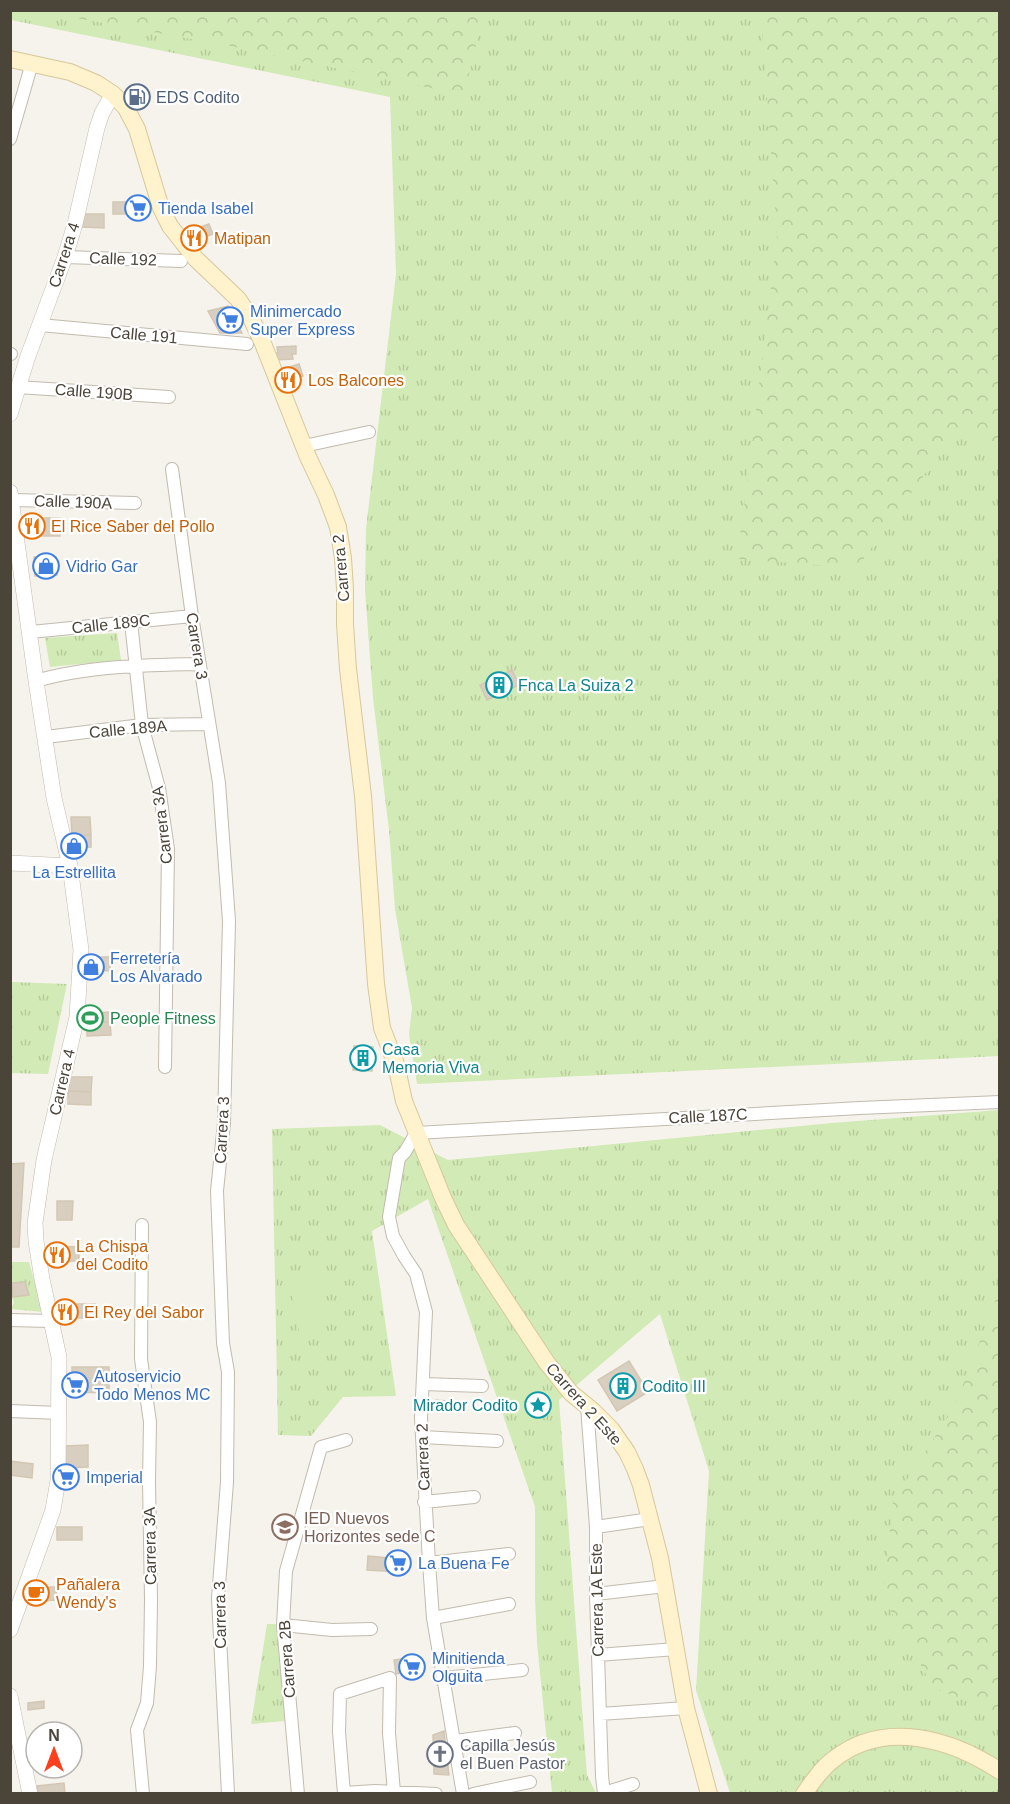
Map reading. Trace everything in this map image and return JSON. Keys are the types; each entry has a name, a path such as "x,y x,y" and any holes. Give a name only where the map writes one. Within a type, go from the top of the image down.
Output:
{"main road":[{"name":"Carrera 2","path":"10,59 70,72 96,83 126,108 135,123 161,207 170,226 196,259 238,299 251,318 326,495 338,527 343,558 347,659 363,796 376,984 382,1028 396,1064"},
{"name":"Carrera 2 Este","path":"396,1064 404,1101 442,1198 456,1225 547,1363 572,1393 611,1429 627,1452 641,1485 650,1518 665,1586 686,1708 709,1794"},
{"path":"804,1794 834,1759 870,1741 891,1737 912,1737 955,1747 981,1759 999,1771"}],"street":[{"path":"11,134 32,63"},
{"name":"Carrera 4","path":"10,414 28,356 65,257 97,128 112,94"},
{"name":"Calle 192","path":"65,257 181,261"},
{"name":"Calle 191","path":"40,325 247,344"},
{"name":"Calle 190B","path":"18,387 169,397"},
{"path":"304,446 369,432"},
{"name":"Carrera 3","path":"172,469 192,616 219,783 229,921 224,1123 217,1191 223,1343 228,1372 227,1482 218,1598 228,1794"},
{"name":"Carrera 4","path":"10,1630 53,1510 58,1480 60,1357 37,1248 35,1223 44,1160 77,1017 81,950 70,866 54,798 11,496"},
{"name":"Calle 190A","path":"11,496 135,503"},
{"name":"Calle 189C","path":"31,632 192,616"},
{"name":"Carrera 3A","path":"131,622 142,725 159,788 168,849 165,1067"},
{"path":"36,681 52,676 136,665 200,664"},
{"name":"Calle 189A","path":"46,737 142,725 209,724"},
{"path":"10,863 70,866"},
{"name":"Calle 187C","path":"416,1133 999,1102"},
{"name":"Carrera 2","path":"416,1133 399,1158 389,1217 393,1236 416,1274 426,1312 421,1418 424,1502 433,1618 463,1794"},
{"name":"Carrera 3A","path":"142,1225 141,1359 150,1422 151,1600 148,1694 137,1730 142,1794"},
{"path":"10,1320 51,1321"},
{"path":"423,1384 482,1386"},
{"name":"Carrera 1A Este","path":"587,1406 596,1527 596,1594 604,1793"},
{"path":"10,1411 59,1413"},
{"path":"422,1437 498,1442"},
{"name":"Carrera 2B","path":"298,1794 283,1626 286,1571 321,1447 346,1440"},
{"path":"424,1502 474,1497"},
{"path":"596,1527 650,1518"},
{"path":"429,1563 509,1554"},
{"path":"596,1594 665,1586"},
{"path":"433,1618 509,1604"},
{"path":"283,1626 332,1630 371,1629"},
{"path":"598,1655 676,1649"},
{"path":"444,1678 522,1670"},
{"path":"394,1792 389,1733 390,1678 340,1694 339,1732 344,1793 436,1794"},
{"path":"10,1696 30,1794"},
{"path":"600,1713 686,1708"},
{"path":"454,1741 515,1733"},
{"path":"473,1794 530,1782"},
{"path":"604,1793 633,1784"}],"green space":[{"path":"484,10 464,95 230,46 37,11"},
{"path":"10,11 999,11 999,1056 417,1084 409,1034 412,1008 395,909 389,830 373,698 365,590 366,529 396,274 390,97 11,20"},
{"path":"758,11 999,11 999,459 961,424 857,568 738,559 777,237 761,12"},
{"path":"117,633 121,660 50,667 45,638"},
{"path":"11,982 67,984 48,1074 11,1073"},
{"path":"999,1110 999,1793 730,1793 696,1690 709,1471 660,1314 559,1400 587,1775 596,1793 552,1793 537,1643 535,1507 428,1199 372,1231 396,1396 343,1397 311,1436 278,1435 272,1129 380,1125 448,1160 832,1123"},
{"path":"10,1262 29,1262 43,1312 11,1309 14,1302 11,1295"},
{"path":"321,1268 330,1324 299,1331 287,1272"},
{"path":"999,1291 1000,1719 987,1710 933,1687 883,1597 893,1501 955,1406"},
{"path":"267,1624 276,1624 285,1721 251,1724"}],"building":[{"name":"EDS Codito","path":"140,87 145,104 134,108 128,90"},
{"path":"113,202 138,202 142,214 113,214"},
{"path":"82,214 104,214 104,228 82,227"},
{"path":"209,224 213,234 193,241 189,231"},
{"path":"228,306 242,333 220,333 208,311"},
{"path":"296,346 296,354 292,354 293,359 274,360 273,353 278,353 277,347"},
{"path":"299,364 303,376 285,383 280,370"},
{"path":"28,518 60,518 60,536 28,536"},
{"name":"Vidrio Gar","path":"34,557 56,557 57,575 35,576"},
{"name":"Fnca La Suiza 2","path":"512,670 519,685 487,700 480,685"},
{"path":"71,817 90,817 91,835 72,836"},
{"path":"91,835 91,847 73,848 72,836"},
{"path":"89,957 110,957 110,971 88,970"},
{"path":"113,1012 113,1022 87,1023 87,1013"},
{"path":"110,1022 111,1035 87,1036 87,1023"},
{"name":"Casa Memoria Viva","path":"354,1046 373,1047 372,1071 353,1070"},
{"path":"69,1077 92,1077 91,1092 68,1091"},
{"path":"68,1091 91,1092 91,1105 68,1104"},
{"path":"24,1163 19,1247 10,1247 10,1164"},
{"path":"57,1201 73,1201 72,1220 57,1220"},
{"path":"53,1246 79,1247 79,1261 52,1261"},
{"path":"25,1282 29,1295 13,1297 12,1283"},
{"path":"62,1304 95,1304 95,1318 62,1318"},
{"name":"Codito III","path":"629,1361 648,1392 617,1411 598,1380"},
{"path":"72,1367 109,1367 109,1393 72,1392"},
{"path":"435,1400 458,1402 457,1411 434,1409"},
{"path":"88,1445 88,1467 65,1468 65,1446"},
{"path":"10,1461 33,1464 32,1478 10,1475"},
{"path":"57,1527 82,1527 82,1540 57,1540"},
{"path":"368,1556 400,1559 400,1572 367,1570"},
{"path":"34,1587 56,1587 57,1600 34,1601"},
{"path":"412,1657 415,1671 396,1674 394,1660"},
{"path":"44,1701 44,1708 28,1710 28,1703"},
{"name":"Capilla Jesús el Buen Pastor","path":"444,1731 449,1775 434,1774 433,1735"},
{"path":"64,1783 65,1794 38,1794 37,1786"}],"place":[{"name":"EDS Codito","path":"137,97"},
{"name":"Tienda Isabel","path":"138,208"},
{"name":"Matipan","path":"194,238"},
{"name":"Minimercado Super Express","path":"230,320"},
{"name":"Los Balcones","path":"288,380"},
{"name":"El Rice Saber del Pollo","path":"32,526"},
{"name":"Vidrio Gar","path":"46,566"},
{"name":"Fnca La Suiza 2","path":"499,685"},
{"name":"La Estrellita","path":"74,846"},
{"name":"Ferretería Los Alvarado","path":"91,967"},
{"name":"People Fitness","path":"90,1018"},
{"name":"Casa Memoria Viva","path":"363,1058"},
{"name":"La Chispa del Codito","path":"57,1255"},
{"name":"El Rey del Sabor","path":"65,1312"},
{"name":"Autoservicio Todo Menos MC","path":"75,1385"},
{"name":"Codito III","path":"623,1386"},
{"name":"Mirador Codito","path":"538,1405"},
{"name":"Imperial","path":"66,1477"},
{"name":"IED Nuevos Horizontes sede C","path":"285,1527"},
{"name":"La Buena Fe","path":"398,1563"},
{"name":"Pañalera Wendy's","path":"36,1593"},
{"name":"Minitienda Olguita","path":"412,1667"},
{"name":"Capilla Jesús el Buen Pastor","path":"440,1754"}]}
